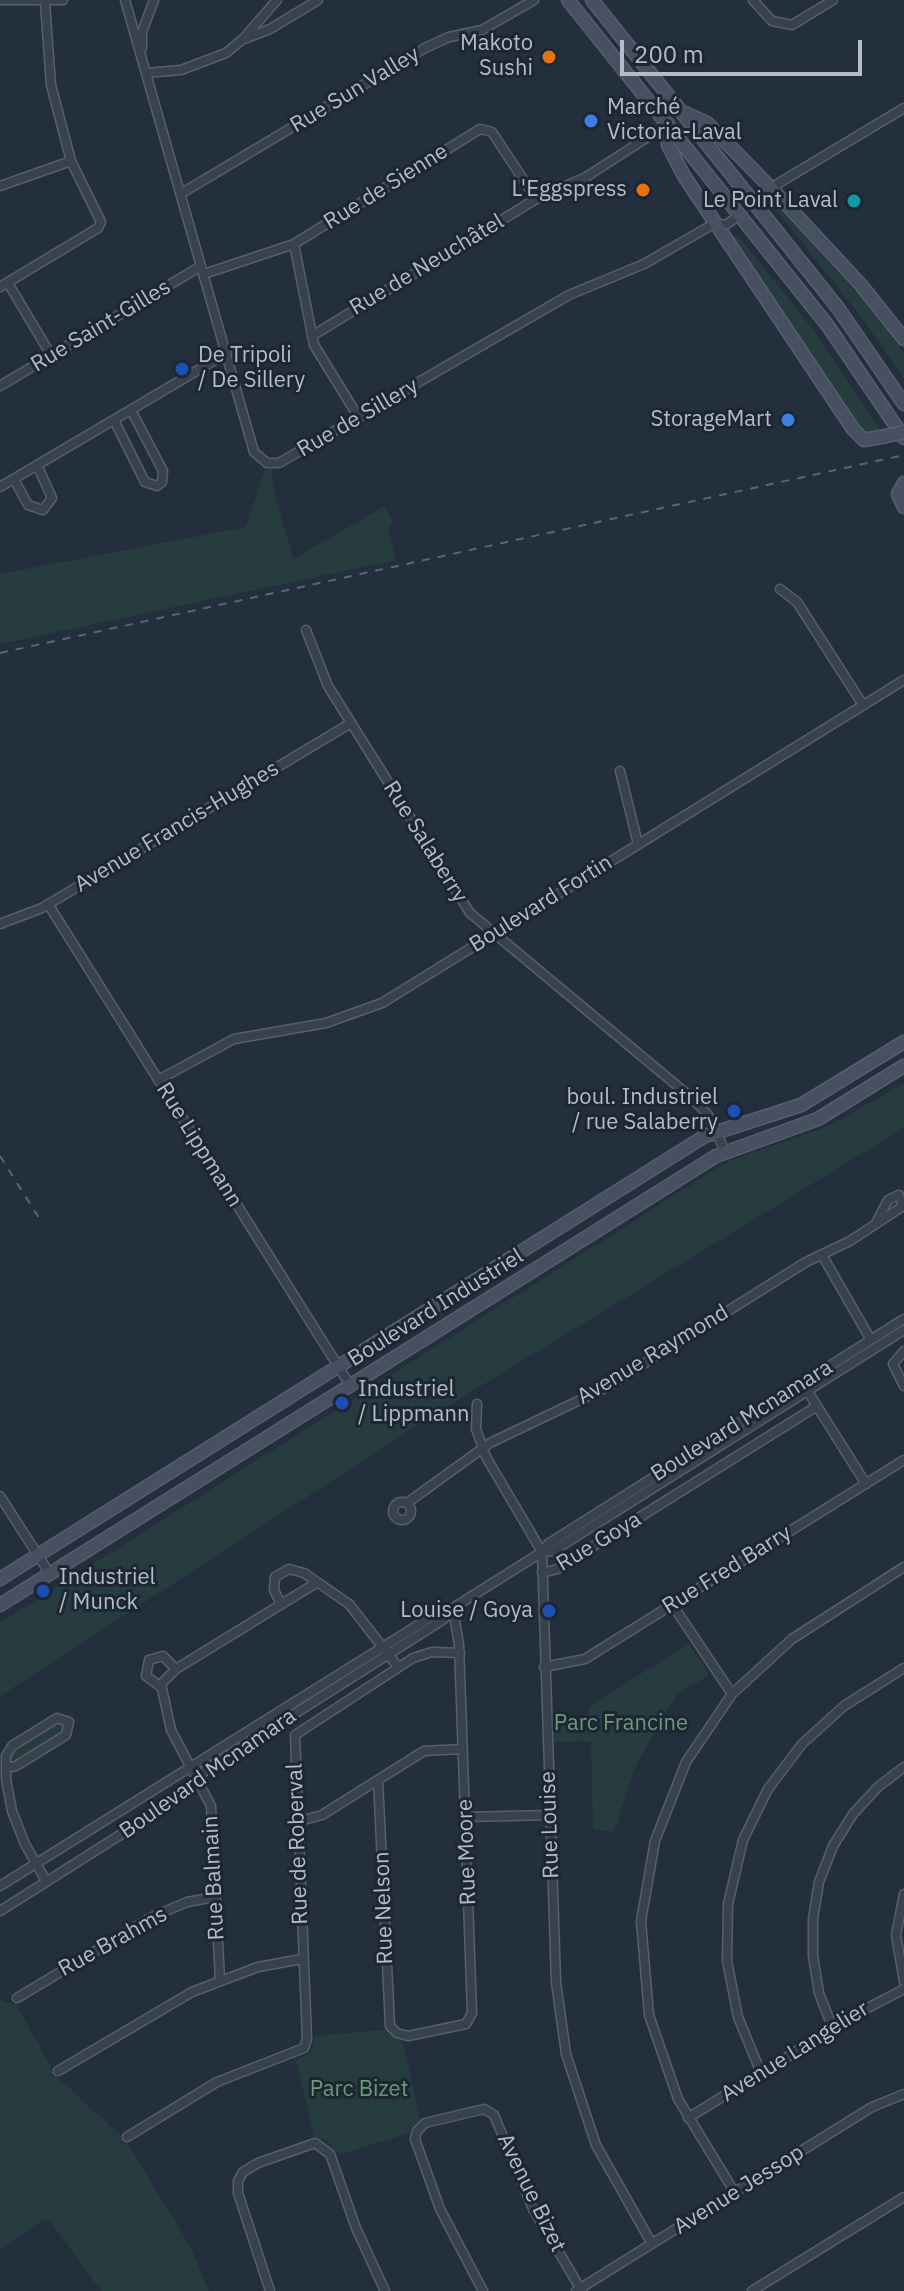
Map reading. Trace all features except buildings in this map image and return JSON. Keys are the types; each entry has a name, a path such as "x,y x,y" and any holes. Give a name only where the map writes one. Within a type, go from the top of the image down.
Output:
{"street":[{"path":"1,0 45,3 63,0"},
{"name":"Rue de Sillery","path":"125,0 254,452 267,463 279,463 569,295 644,264 740,215"},
{"name":"Rue de Sillery","path":"142,57 142,32 154,0"},
{"path":"243,39 277,0"},
{"path":"146,73 181,70 207,62 243,39 270,29 318,0"},
{"name":"Rue Sun Valley","path":"182,193 425,48 449,37 482,30 534,0"},
{"path":"568,0 847,351 904,438"},
{"path":"592,0 847,320 904,404"},
{"path":"753,0 772,21 792,25 833,0"},
{"path":"45,3 51,85 71,161 101,222 98,228 4,285 51,355"},
{"path":"755,204 772,189 904,108"},
{"path":"682,112 707,123 772,189 866,291 904,339"},
{"path":"668,124 668,145 675,161 857,435 867,440 904,432"},
{"name":"Rue de Neuchâtel","path":"312,336 536,199 586,177 668,124"},
{"name":"Rue de Sienne","path":"202,270 294,244 480,129 492,132 536,199"},
{"path":"0,186 71,161"},
{"path":"294,244 312,336 359,418"},
{"name":"Rue Saint-Gilles","path":"0,386 202,270"},
{"path":"0,487 227,353"},
{"path":"114,420 145,482 157,486 162,482 163,471 131,410"},
{"path":"14,479 28,505 43,510 52,498 37,465"},
{"path":"904,483 898,494 904,507"},
{"path":"780,589 797,602 863,705"},
{"name":"Rue Salaberry","path":"306,630 325,682 467,908 706,1111 725,1151"},
{"name":"Boulevard Fortin","path":"158,1080 234,1039 319,1025 365,1010 904,680"},
{"name":"Avenue Francis-Hughes","path":"0,924 48,904 351,723"},
{"path":"620,771 638,844"},
{"name":"Rue Lippmann","path":"48,904 350,1385"},
{"name":"Boulevard Industriel","path":"0,1579 715,1131 808,1102 904,1042"},
{"name":"Boulevard Industriel","path":"0,1605 725,1151 818,1119 904,1066"},
{"name":"Avenue Raymond","path":"407,1503 482,1450 605,1388 806,1262 876,1223"},
{"path":"822,1255 871,1340"},
{"name":"Boulevard Mcnamara","path":"0,1911 175,1800 206,1770 439,1612 453,1608 542,1552 553,1551 904,1319"},
{"name":"Boulevard Mcnamara","path":"805,1387 904,1330"},
{"path":"904,1351 893,1362 904,1386"},
{"path":"805,1387 866,1484"},
{"path":"477,1404 476,1424 482,1450 542,1552"},
{"name":"Rue Goya","path":"542,1573 557,1569 817,1406"},
{"name":"Rue Fred Barry","path":"544,1667 585,1659 904,1460"},
{"path":"0,1496 50,1574"},
{"name":"Rue Louise","path":"542,1552 557,1994 568,2063 596,2145 652,2244"},
{"path":"735,2193 688,2118 670,2079 649,2015 641,1953 643,1900 655,1841 673,1787 695,1746 732,1694 786,1644 904,1567"},
{"path":"281,1604 273,1584 282,1571 297,1570 349,1604 398,1667"},
{"path":"161,1687 163,1679 176,1669 316,1583"},
{"path":"672,1604 732,1694"},
{"name":"Rue Moore","path":"397,2033 408,2036 466,2024 472,2018 460,1653 458,1622 453,1608"},
{"name":"Boulevard Mcnamara","path":"0,1886 190,1767 386,1650"},
{"name":"Rue de Roberval","path":"127,2137 225,2078 306,2046 296,1822 296,1733 398,1667 428,1652 460,1653"},
{"name":"Rue Balmain","path":"176,1669 163,1656 149,1660 146,1676 161,1687 171,1730 212,1811 220,1980"},
{"path":"761,2073 740,2026 727,1961 728,1904 743,1840 768,1789 802,1744 844,1706 904,1668"},
{"path":"6,1768 16,1766 66,1735 69,1722 57,1718 12,1746 6,1756 6,1768 12,1811 46,1881"},
{"path":"296,1822 318,1817 428,1749 463,1749"},
{"path":"833,2029 819,1993 813,1956 813,1919 819,1882 833,1846 853,1814 878,1787 904,1767"},
{"name":"Rue Nelson","path":"378,1780 389,2018 397,2033"},
{"path":"466,1817 550,1815"},
{"path":"904,1894 896,1935 904,1981"},
{"name":"Rue Brahms","path":"17,1998 152,1917 187,1902 215,1897"},
{"path":"58,2071 151,2013 220,1980 267,1965 302,1959"},
{"name":"Avenue Langelier","path":"688,2118 904,1989"},
{"name":"Avenue Jessop","path":"579,2290 878,2102 904,2094"},
{"name":"Avenue Bizet","path":"483,2291 440,2209 415,2139 418,2128 425,2123 484,2109 494,2115 533,2209 579,2290"},
{"path":"270,2291 238,2193 238,2181 243,2172 258,2163 315,2143 322,2145 330,2154 356,2228 385,2291"},
{"path":"752,2291 904,2197"}],"green space":[{"path":"774,203 871,308 904,353 904,379 862,318 772,205"},
{"path":"738,235 811,327 882,432 866,434 859,426 733,238"},
{"path":"267,463 272,465 273,487 293,559 385,506 392,521 388,529 396,560 0,644 0,574 246,527"},
{"path":"904,1083 904,1128 430,1417 0,1696 0,1623 727,1162 831,1125"},
{"name":"Parc Francine","path":"689,1643 709,1675 679,1693 666,1712 634,1770 614,1832 593,1829 591,1741 554,1742 554,1721 589,1719 589,1707"},
{"path":"58,1722 65,1723 65,1731 19,1760 11,1760 13,1750"},
{"path":"0,2000 16,2005 57,2077 125,2139 190,2246 209,2291 101,2291 50,2221 43,2220 0,2249"},
{"name":"Parc Bizet","path":"384,2030 403,2043 420,2118 409,2133 338,2155 327,2140 314,2136 296,2060 311,2052 315,2036"}],"railway":[{"path":"0,653 904,455"},
{"path":"0,1156 39,1218"}],"place":[{"name":"Makoto Sushi","path":"549,57"},
{"name":"Marché Victoria-Laval","path":"591,121"},
{"name":"L'Eggspress","path":"643,190"},
{"name":"Le Point Laval","path":"854,201"},
{"name":"De Tripoli / De Sillery","path":"182,369"},
{"name":"StorageMart","path":"788,420"},
{"name":"boul. Industriel / rue Salaberry","path":"734,1111"},
{"name":"Industriel / Lippmann","path":"342,1403"},
{"name":"Industriel / Munck","path":"43,1591"},
{"name":"Louise / Goya","path":"549,1611"}]}
